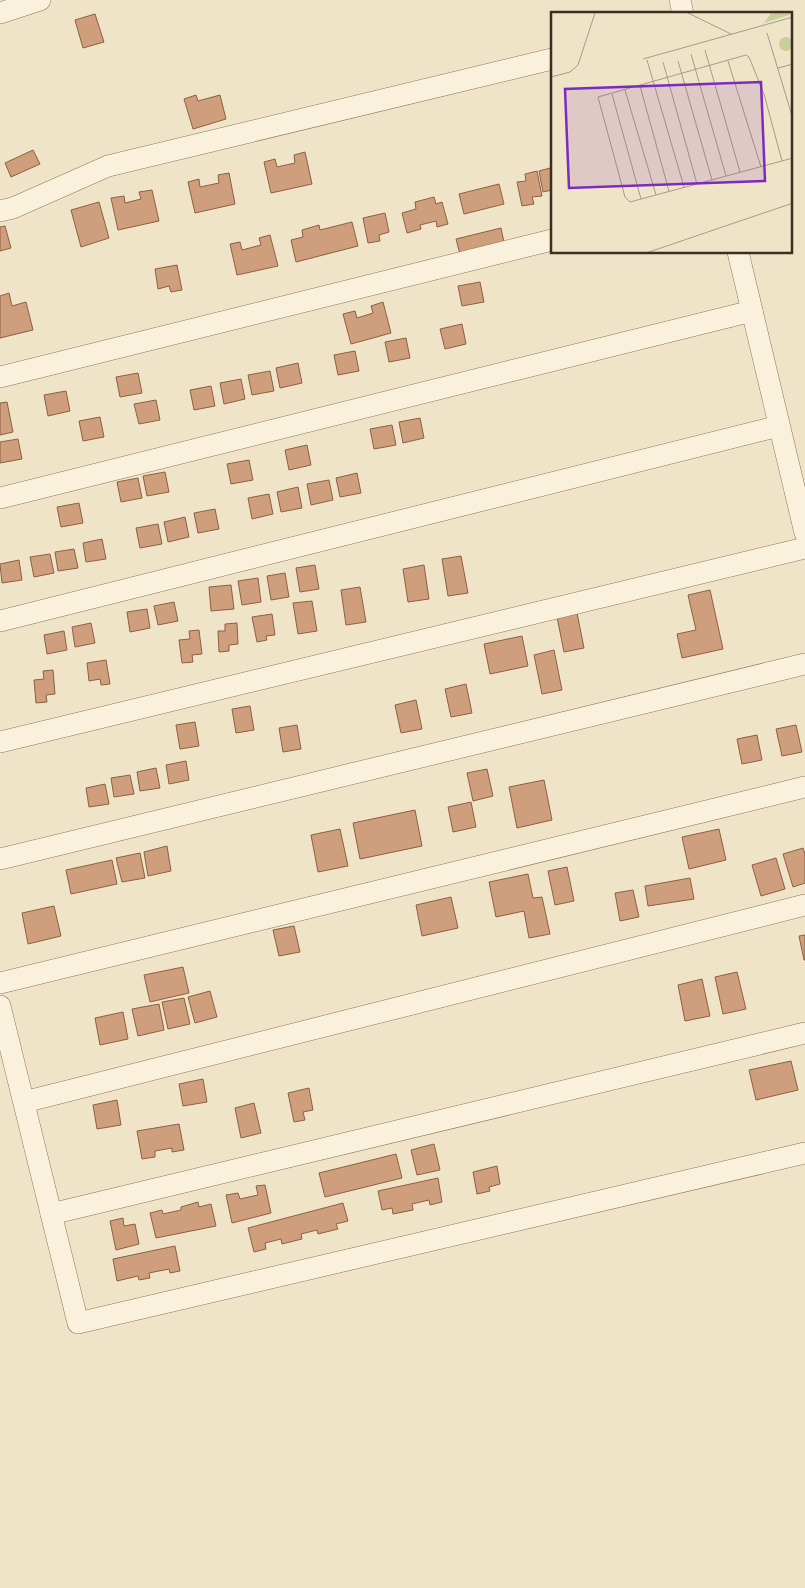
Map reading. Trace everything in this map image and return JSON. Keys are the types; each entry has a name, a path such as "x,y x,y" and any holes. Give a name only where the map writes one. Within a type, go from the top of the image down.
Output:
{"street":[{"path":"0,13 40,0"},
{"path":"0,211 14,208 108,166 551,59"},
{"path":"0,377 551,240"},
{"path":"738,254 805,532"},
{"path":"0,498 752,310"},
{"path":"0,621 779,426"},
{"path":"0,742 805,548"},
{"path":"0,859 805,664"},
{"path":"0,983 805,787"},
{"path":"24,1102 805,905"},
{"path":"0,1006 78,1323 805,1153"},
{"path":"51,1214 805,1033"}],"building":[{"path":"95,14 104,42 83,48 75,20"},
{"path":"196,95 198,101 220,95 226,119 193,129 184,99"},
{"path":"33,150 40,164 11,177 5,163"},
{"path":"305,152 312,184 271,193 264,162 275,159 277,167 295,163 294,155"},
{"path":"550,168 551,190 543,192 539,171"},
{"path":"537,171 542,196 532,197 534,204 522,206 517,182 526,181 525,174"},
{"path":"229,173 235,204 195,213 188,182 199,179 200,187 219,183 218,175"},
{"path":"499,184 504,204 464,214 459,194"},
{"path":"152,190 159,221 118,230 111,198 124,196 125,203 141,199 139,192"},
{"path":"434,197 436,204 442,202 448,224 437,227 436,221 420,225 421,229 407,233 402,213 416,209 415,202"},
{"path":"99,202 109,238 81,247 71,210"},
{"path":"385,213 389,232 379,235 380,241 368,243 363,218"},
{"path":"352,222 358,246 296,262 291,240 303,237 302,230 319,225 320,230"},
{"path":"5,226 11,248 0,251 0,227"},
{"path":"501,228 505,247 461,258 456,239"},
{"path":"270,235 278,266 237,275 230,244 240,242 242,250 261,245 259,238"},
{"path":"177,265 182,290 171,292 169,286 158,289 155,269"},
{"path":"480,282 484,302 462,306 458,286"},
{"path":"9,293 12,306 26,302 33,330 0,338 0,296"},
{"path":"383,302 391,333 351,344 343,314 355,311 357,318 373,313 371,306"},
{"path":"462,324 466,344 445,349 440,329"},
{"path":"406,338 410,358 389,362 385,342"},
{"path":"355,351 359,371 338,375 334,355"},
{"path":"298,363 302,383 280,388 276,368"},
{"path":"270,371 274,391 252,395 248,375"},
{"path":"138,373 142,393 120,397 116,377"},
{"path":"241,379 245,399 224,404 220,383"},
{"path":"211,386 215,406 194,410 190,390"},
{"path":"66,391 70,411 48,416 44,395"},
{"path":"156,400 160,420 139,424 134,404"},
{"path":"7,402 13,432 0,435 0,403"},
{"path":"100,417 104,437 83,441 79,421"},
{"path":"420,418 424,438 403,443 399,422"},
{"path":"392,425 396,445 374,449 370,429"},
{"path":"18,439 22,459 0,463 0,442"},
{"path":"307,445 311,465 289,470 285,450"},
{"path":"249,460 253,480 231,484 227,464"},
{"path":"165,472 169,492 147,496 143,476"},
{"path":"357,473 361,493 340,497 336,478"},
{"path":"138,478 142,498 121,502 117,482"},
{"path":"329,480 333,500 311,505 307,484"},
{"path":"298,487 302,508 281,512 277,492"},
{"path":"269,494 273,514 252,519 248,498"},
{"path":"79,503 83,523 61,527 57,507"},
{"path":"215,509 219,529 198,533 194,513"},
{"path":"185,517 189,537 168,542 164,522"},
{"path":"158,524 162,544 140,548 136,528"},
{"path":"102,539 106,559 86,562 83,543"},
{"path":"74,549 78,568 58,571 55,552"},
{"path":"50,554 54,573 34,577 30,557"},
{"path":"461,556 468,593 448,596 442,559"},
{"path":"19,560 22,580 2,583 0,564"},
{"path":"315,565 319,589 300,592 296,568"},
{"path":"424,565 429,599 408,602 403,569"},
{"path":"285,573 289,597 271,600 267,576"},
{"path":"258,578 261,602 242,605 238,581"},
{"path":"231,585 234,609 211,611 209,587"},
{"path":"360,587 366,622 346,625 341,590"},
{"path":"710,590 723,649 682,658 677,634 696,630 688,595"},
{"path":"312,601 317,631 298,634 293,603"},
{"path":"174,602 178,621 158,625 154,606"},
{"path":"147,609 150,628 130,632 127,612"},
{"path":"577,613 584,648 564,652 557,617"},
{"path":"272,614 275,635 266,636 267,640 257,642 252,617"},
{"path":"91,623 95,643 75,647 72,627"},
{"path":"237,623 238,644 229,645 229,651 219,652 218,631 225,631 225,624"},
{"path":"199,630 202,654 192,655 193,662 182,663 179,640 190,639 189,631"},
{"path":"64,631 67,650 47,654 44,635"},
{"path":"522,636 528,666 490,674 484,644"},
{"path":"554,650 562,690 542,694 534,655"},
{"path":"106,660 110,684 101,685 100,679 89,681 87,663"},
{"path":"53,670 55,694 46,695 47,702 36,703 34,680 44,679 43,671"},
{"path":"466,684 472,713 451,717 445,689"},
{"path":"416,700 422,729 401,733 395,705"},
{"path":"250,706 254,730 236,733 232,709"},
{"path":"195,722 199,746 180,749 176,725"},
{"path":"297,725 301,749 283,752 279,728"},
{"path":"796,725 802,752 782,756 776,729"},
{"path":"757,735 762,760 742,764 737,739"},
{"path":"186,761 189,780 169,784 166,765"},
{"path":"156,768 160,788 140,791 137,772"},
{"path":"487,769 493,796 473,801 467,773"},
{"path":"130,775 134,794 114,797 111,778"},
{"path":"544,780 552,820 517,828 509,787"},
{"path":"105,784 109,804 89,807 86,788"},
{"path":"471,802 476,827 453,832 448,807"},
{"path":"415,810 422,846 360,859 353,823"},
{"path":"340,829 348,866 318,872 311,835"},
{"path":"719,829 726,860 689,869 682,837"},
{"path":"167,846 171,871 148,876 144,852"},
{"path":"803,848 805,854 805,883 793,887 783,854"},
{"path":"140,853 145,878 122,882 116,858"},
{"path":"776,858 785,889 761,896 752,865"},
{"path":"112,860 117,884 71,894 66,870"},
{"path":"567,867 574,901 555,905 548,871"},
{"path":"528,874 533,898 542,897 550,934 529,938 524,911 496,917 489,882"},
{"path":"690,878 694,899 648,906 645,886"},
{"path":"633,890 639,917 620,921 615,893"},
{"path":"451,897 458,928 422,936 416,905"},
{"path":"54,906 61,936 28,944 22,913"},
{"path":"294,926 300,952 279,956 273,930"},
{"path":"805,935 805,960 804,960 799,936"},
{"path":"183,967 189,993 150,1002 144,975"},
{"path":"737,972 746,1009 723,1014 715,977"},
{"path":"702,979 710,1016 685,1021 678,985"},
{"path":"210,991 217,1017 195,1023 188,997"},
{"path":"184,998 190,1024 168,1029 162,1002"},
{"path":"159,1004 164,1030 138,1036 132,1009"},
{"path":"123,1012 128,1039 100,1045 95,1018"},
{"path":"791,1061 798,1090 756,1100 749,1070"},
{"path":"203,1079 207,1102 183,1106 179,1084"},
{"path":"309,1088 313,1110 303,1112 305,1120 294,1122 288,1093"},
{"path":"117,1100 121,1125 97,1129 93,1105"},
{"path":"254,1103 261,1133 241,1138 235,1108"},
{"path":"179,1124 184,1150 172,1152 172,1148 155,1151 155,1157 142,1159 137,1131"},
{"path":"434,1144 440,1170 417,1175 411,1150"},
{"path":"396,1154 402,1178 325,1197 319,1173"},
{"path":"497,1166 500,1184 489,1187 490,1191 477,1194 473,1172"},
{"path":"438,1178 442,1202 430,1205 429,1200 412,1204 413,1210 393,1214 392,1208 382,1210 378,1191"},
{"path":"265,1185 271,1213 232,1223 226,1195 238,1193 240,1199 258,1195 256,1186"},
{"path":"198,1202 199,1207 211,1204 216,1226 156,1238 150,1213 162,1210 163,1214 181,1210 181,1207"},
{"path":"343,1203 348,1221 336,1224 338,1229 318,1234 317,1230 301,1234 302,1239 282,1244 281,1239 265,1243 266,1249 254,1252 248,1228"},
{"path":"123,1218 124,1226 135,1224 139,1244 116,1250 110,1221"},
{"path":"175,1246 180,1271 170,1273 169,1269 149,1273 150,1278 139,1280 138,1276 117,1281 113,1259"}]}
